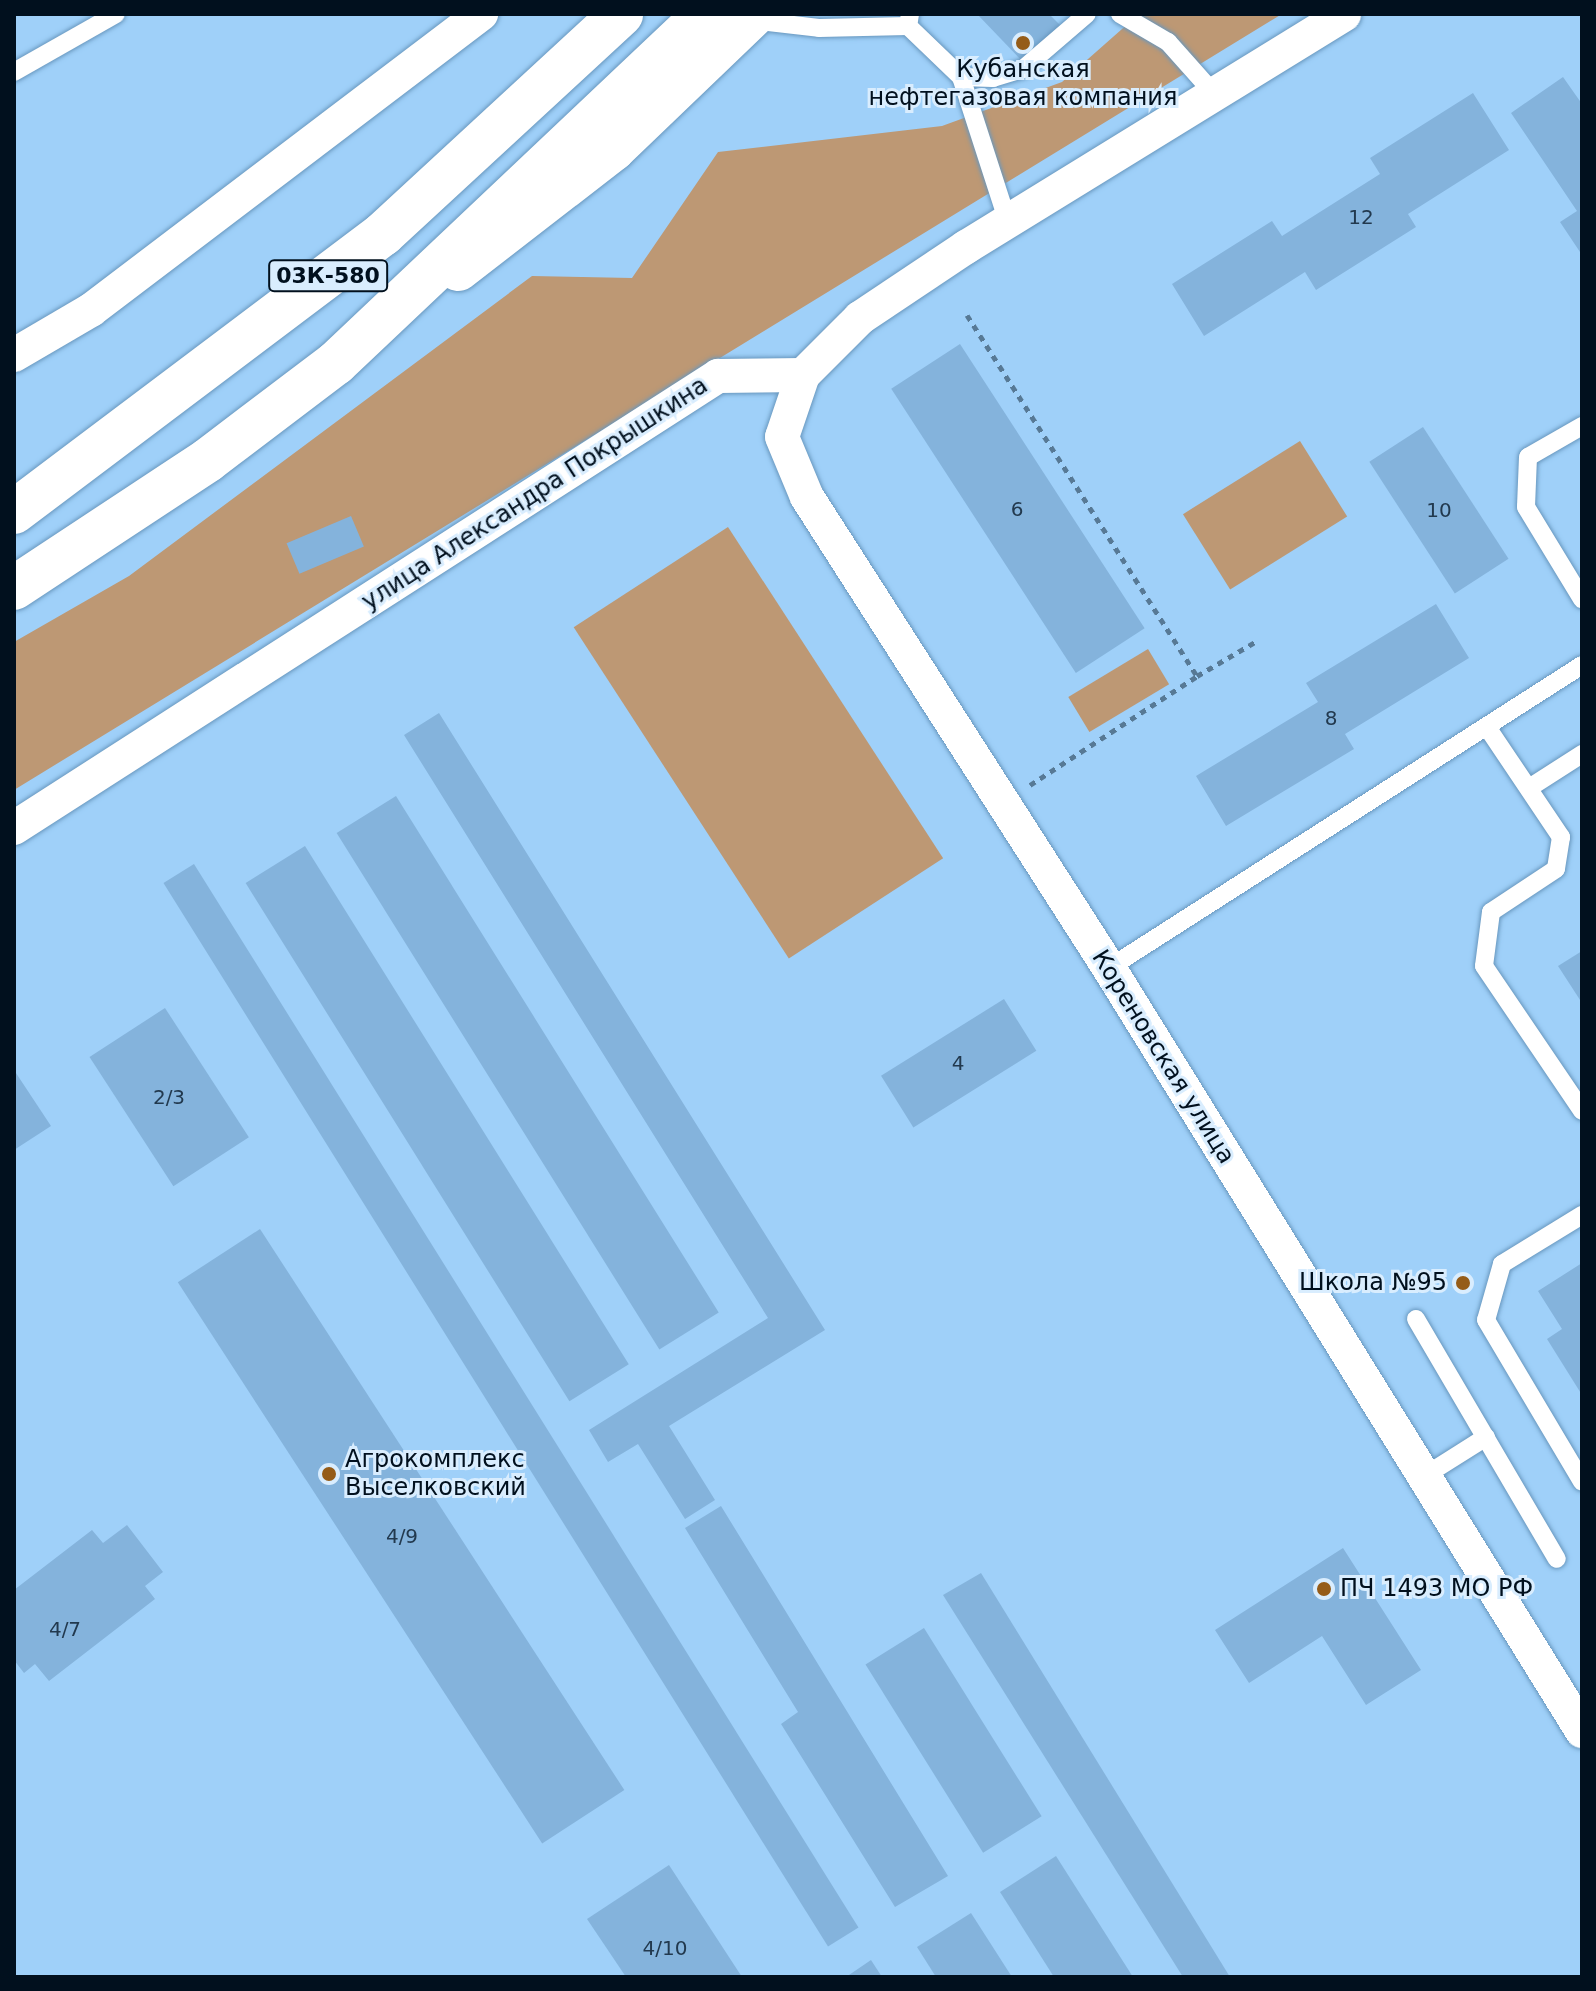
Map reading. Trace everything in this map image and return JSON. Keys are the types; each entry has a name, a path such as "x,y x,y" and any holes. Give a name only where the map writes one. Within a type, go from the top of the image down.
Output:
{"main road":[{"name":"03К-580","path":"14,512 383,234 621,14"},
{"name":"03К-580","path":"336,363 705,14"},
{"name":"03К-580","path":"14,588 208,460 613,149 751,17"}],"street":[{"path":"14,355 91,310 481,14"},
{"path":"803,375 860,318 1007,219 1217,97 1344,14"},
{"name":"Кореновская улица","path":"803,375 782,437 807,497 1109,968 1582,1731"},
{"name":"улица Александра Покрышкина","path":"14,828 718,376 803,375"}],"lane":[{"path":"14,72 116,14"},
{"path":"961,77 993,78 1023,69 1087,14"},
{"path":"1120,14 1168,42 1217,97"},
{"path":"751,17 819,28 909,20 961,77 1007,219"},
{"path":"1582,426 1528,457 1526,507 1582,599"},
{"path":"1109,968 1582,665"},
{"path":"1487,727 1561,837 1556,869 1491,912 1484,966 1582,1111"},
{"path":"1529,788 1582,754"},
{"path":"1582,1215 1502,1264 1486,1320 1582,1482"},
{"path":"1416,1319 1557,1559"},
{"path":"1426,1475 1486,1437"}],"path":[{"path":"967,315 1197,676"},
{"path":"1003,803 1197,676 1255,642"}],"shaded area":[{"path":"1139,14 1282,14 14,790 14,642 129,576 532,276 632,278 718,152 942,126 1062,82"},
{"path":"1300,441 1347,516 1230,590 1183,514"},
{"path":"728,527 943,858 789,958 574,627"},
{"path":"1148,649 1169,684 1089,732 1068,697"}],"building":[{"name":"Кубанская нефтегазовая компания","path":"977,14 1049,14 1060,25 1022,61"},
{"path":"1563,77 1582,104 1582,255 1560,222 1577,211 1511,113"},
{"path":"1473,93 1509,150 1408,214 1416,227 1316,290 1305,272 1204,336 1172,284 1272,221 1282,236 1380,174 1370,158"},
{"path":"960,344 1145,628 1076,673 891,389"},
{"path":"1423,427 1509,559 1455,594 1369,462"},
{"path":"351,516 364,546 299,574 287,543"},
{"path":"1436,604 1469,658 1345,734 1354,749 1226,826 1196,776 1318,702 1306,683"},
{"path":"439,713 825,1330 669,1426 715,1500 685,1519 638,1444 608,1462 589,1430 768,1318 404,735"},
{"path":"396,796 719,1312 659,1350 337,833"},
{"path":"305,846 629,1364 569,1401 246,883"},
{"path":"194,864 859,1927 828,1947 163,883"},
{"path":"1582,951 1582,1003 1558,966"},
{"path":"1004,999 1036,1051 913,1128 881,1076"},
{"path":"165,1008 249,1137 173,1186 90,1057"},
{"path":"14,1070 51,1126 14,1150"},
{"path":"260,1229 624,1790 542,1843 178,1282"},
{"path":"1582,1263 1582,1395 1547,1339 1562,1329 1538,1291"},
{"path":"721,1506 948,1876 895,1907 781,1724 798,1712 685,1528"},
{"path":"127,1525 163,1572 145,1586 155,1599 49,1681 35,1664 24,1673 14,1660 14,1590 92,1530 103,1543"},
{"name":"ПЧ 1493 МО РФ","path":"1343,1548 1421,1670 1366,1705 1322,1636 1249,1683 1215,1630"},
{"path":"981,1573 1230,1977 1183,1977 943,1595"},
{"path":"924,1628 1042,1816 983,1853 865,1665"},
{"path":"1056,1856 1133,1977 1054,1977 1000,1892"},
{"path":"669,1865 742,1977 626,1977 587,1919"},
{"path":"971,1913 1012,1977 936,1977 917,1947"},
{"path":"871,1960 882,1977 846,1977"}],"place":[{"name":"Кубанская нефтегазовая компания","path":"1023,43"},
{"name":"Школа №95","path":"1463,1283"},
{"name":"Агрокомплекс Выселковский","path":"329,1474"},
{"name":"ПЧ 1493 МО РФ","path":"1324,1589"}]}
